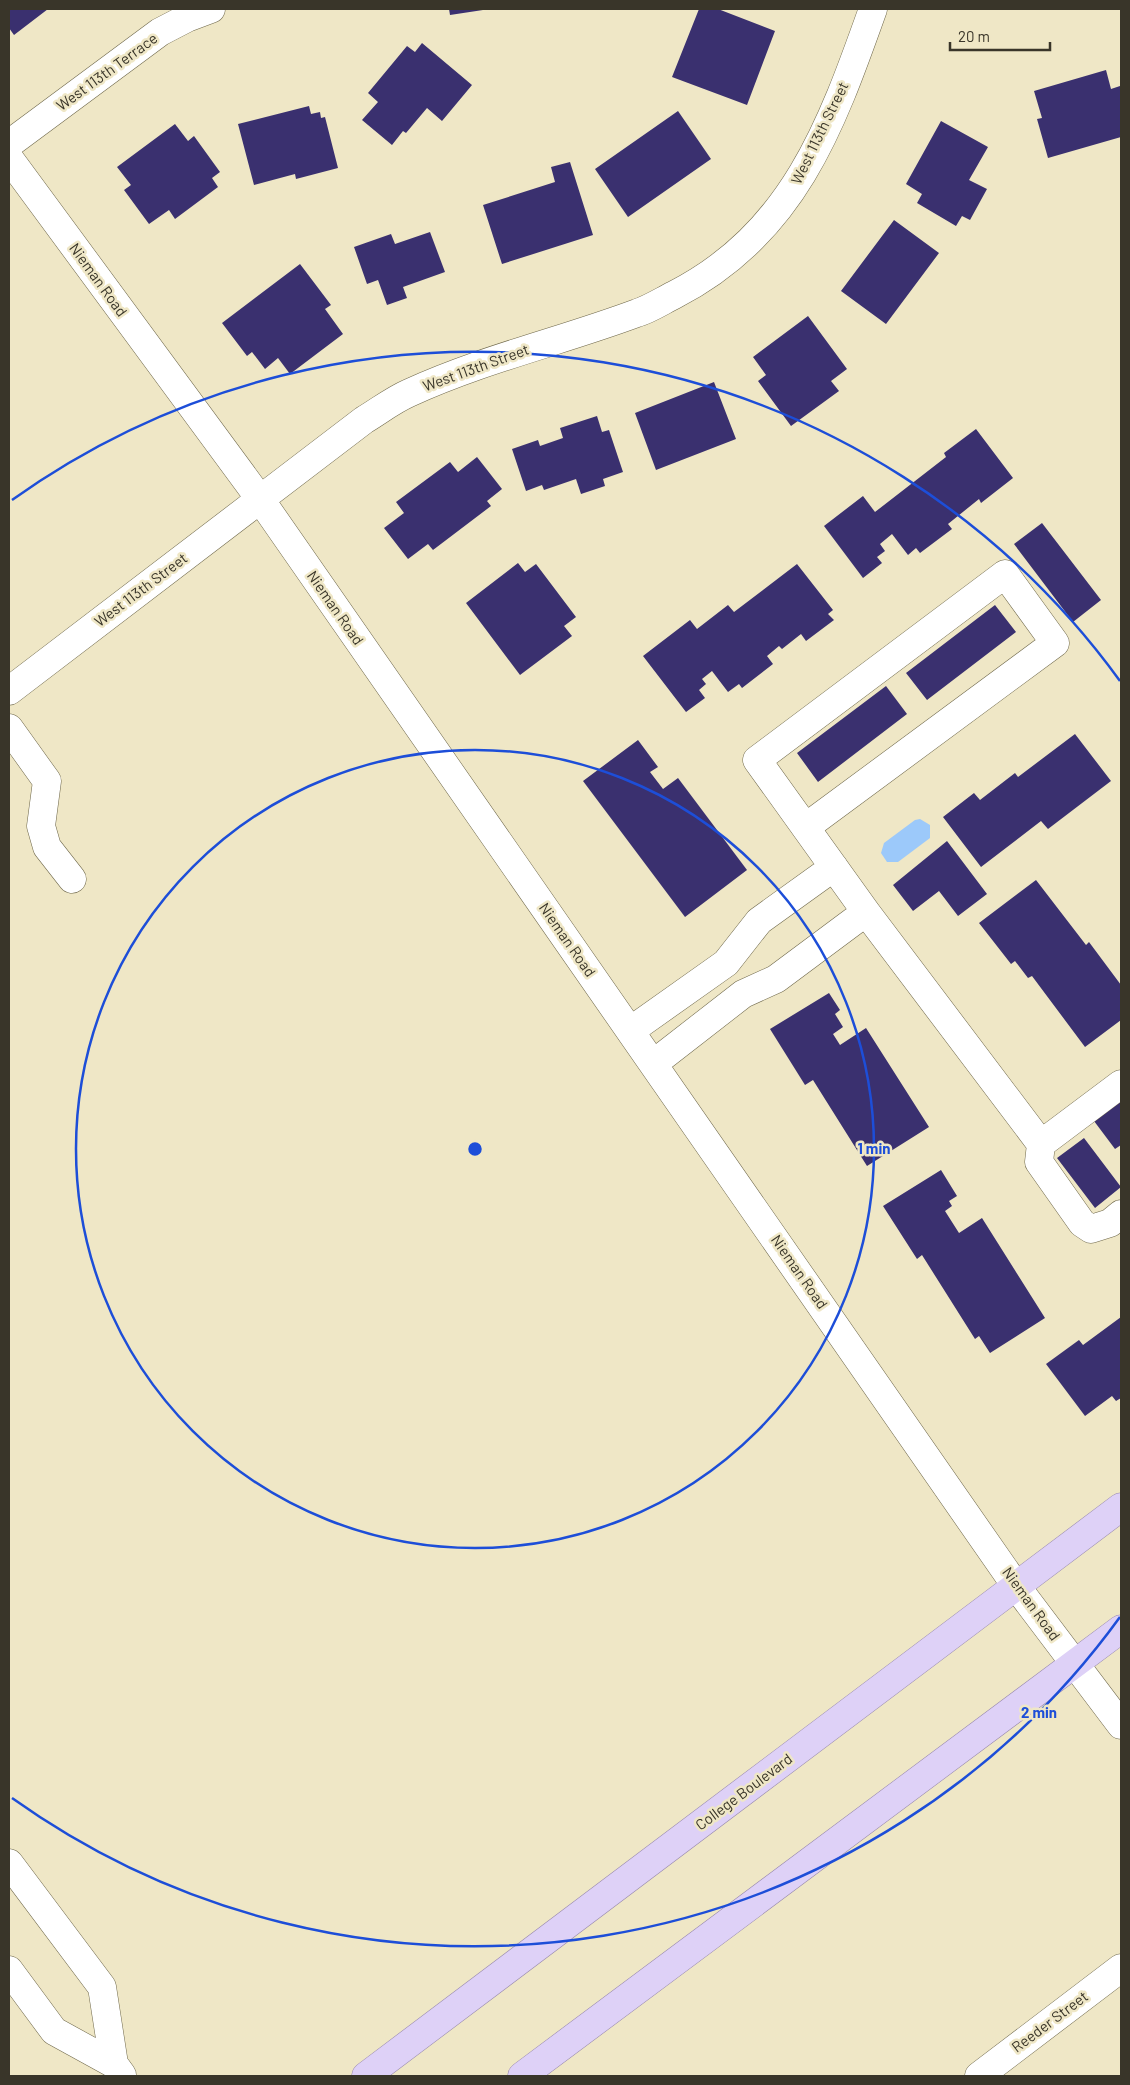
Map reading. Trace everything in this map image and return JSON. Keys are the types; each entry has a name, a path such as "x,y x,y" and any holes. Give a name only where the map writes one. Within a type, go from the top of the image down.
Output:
{"main road":[{"name":"College Boulevard","path":"366,2076 1121,1507"},
{"path":"522,2076 1121,1629"}],"street":[{"name":"West 113th Terrace","path":"9,144 160,32 187,18 211,9"},
{"name":"West 113th Street","path":"9,691 364,420 407,393 466,369 639,313 698,283 729,261 767,224 802,176 841,98 873,9"},
{"name":"Nieman Road","path":"9,158 260,499 1016,1586 1121,1725"},
{"path":"806,827 1055,643 1005,574 757,760 866,912 1040,1144 1039,1162 1082,1223 1091,1229 1110,1223 1121,1214"},
{"path":"9,728 47,781 41,826 47,847 72,878"},
{"path":"630,1031 726,964 759,921 834,867"},
{"path":"653,1064 743,994 776,979 866,912"},
{"path":"1040,1144 1121,1084"},
{"path":"9,1863 102,1987 118,2070"},
{"name":"Reeder Street","path":"979,2076 1121,1968"},
{"path":"9,1970 54,2031 118,2070"}],"water":[{"path":"920,819 930,825 930,838 898,862 887,862 881,853 884,843 915,820"}],"building":[{"path":"9,9 48,9 14,35 9,28"},
{"path":"449,9 483,9 483,10 450,15"},
{"path":"699,9 718,9 775,31 747,105 672,77"},
{"path":"422,43 472,85 442,121 427,108 406,133 403,131 392,145 362,120 378,102 368,93 407,46 415,52"},
{"path":"1106,70 1111,89 1120,86 1121,137 1048,158 1037,119 1042,118 1034,91"},
{"path":"309,106 311,114 320,112 321,118 325,117 338,168 296,179 295,174 254,185 238,124"},
{"path":"678,111 711,159 628,217 595,169"},
{"path":"941,121 988,147 969,180 987,189 970,220 962,216 956,226 917,203 922,194 906,184"},
{"path":"175,124 188,141 194,136 220,172 212,178 218,187 175,219 169,210 149,224 124,190 131,185 117,167"},
{"path":"570,162 593,235 502,264 483,205 555,182 551,167"},
{"path":"894,220 939,253 886,324 841,291"},
{"path":"430,232 445,272 403,287 407,298 387,305 378,280 367,284 354,247 391,234 395,244"},
{"path":"300,264 331,305 325,309 343,334 290,374 278,358 265,369 252,352 247,356 222,323"},
{"path":"808,316 847,369 831,381 839,391 791,426 758,381 766,375 753,357"},
{"path":"714,382 736,439 656,470 635,413"},
{"path":"597,416 602,432 609,430 623,472 603,479 605,486 581,494 576,479 544,490 542,485 526,491 512,449 538,440 540,446 563,438 560,428"},
{"path":"976,429 1013,478 981,503 979,499 948,524 952,529 920,553 916,548 908,555 892,534 880,544 885,551 877,557 882,563 863,578 824,526 863,496 875,512 946,457 944,453"},
{"path":"477,457 502,489 487,501 491,506 433,550 428,544 408,559 384,528 404,513 396,502 450,462 458,472"},
{"path":"1042,523 1101,600 1073,622 1014,544"},
{"path":"518,563 525,572 536,564 576,617 564,626 572,636 520,675 466,603"},
{"path":"797,564 833,610 828,614 834,620 806,641 801,634 782,649 779,646 767,656 773,664 742,688 739,684 728,692 712,671 702,679 706,684 699,690 705,698 686,712 643,656 690,620 697,629 728,605 734,612"},
{"path":"995,605 1016,632 927,700 906,673"},
{"path":"886,686 907,714 818,782 797,753"},
{"path":"1075,734 1111,781 1048,829 1041,821 981,867 943,817 974,793 980,800 1015,773 1018,777"},
{"path":"638,740 658,767 650,772 663,789 678,778 747,870 685,917 583,781"},
{"path":"947,841 987,894 958,916 939,891 913,911 893,885"},
{"path":"1036,880 1086,945 1089,942 1121,985 1121,1020 1085,1047 1032,976 1028,978 1015,961 1011,964 979,923"},
{"path":"829,993 840,1010 835,1014 843,1027 833,1034 840,1045 866,1028 929,1127 867,1166 813,1080 805,1085 770,1029"},
{"path":"1121,1100 1121,1145 1115,1149 1094,1121"},
{"path":"1084,1138 1121,1187 1095,1208 1057,1158"},
{"path":"941,1170 957,1196 949,1201 952,1206 945,1211 959,1233 982,1218 1045,1318 990,1353 979,1336 975,1339 922,1255 917,1259 883,1206"},
{"path":"1121,1317 1121,1398 1116,1401 1112,1396 1085,1416 1046,1364 1079,1340 1083,1345"}]}
